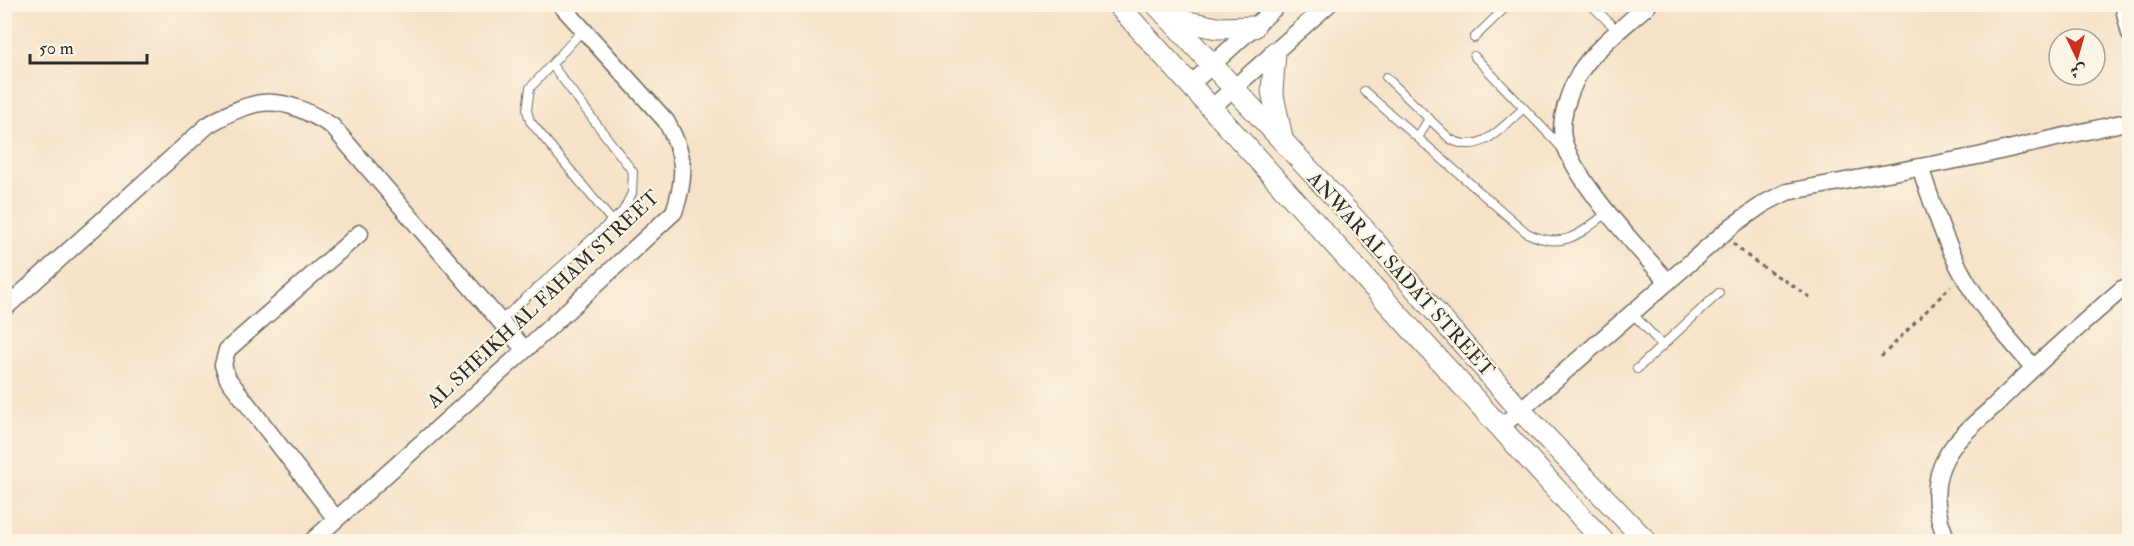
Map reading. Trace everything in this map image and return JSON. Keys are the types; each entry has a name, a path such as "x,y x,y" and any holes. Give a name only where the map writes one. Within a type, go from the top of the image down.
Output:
{"street":[{"name":"AL SHEIKH AL FAHAM STREET","path":"311,542 525,350 674,212 682,189 684,165 678,142 666,121 560,4"},
{"name":"ANWAR AL SADAT STREET","path":"1117,4 1604,542"},
{"path":"1190,85 1279,4"},
{"path":"1210,109 1329,4"},
{"path":"1649,4 1618,31 1581,72 1571,90 1564,114 1563,136 1569,155 1608,212 1668,282"},
{"path":"2123,4 2130,34"},
{"name":"ANWAR AL SADAT STREET","path":"1162,11 1363,228 1520,410 1647,542"},
{"path":"1162,11 1217,28 1254,27"},
{"path":"1275,52 1272,91 1284,145"},
{"path":"4,309 208,125 237,108 270,102 303,108 332,126 525,350"},
{"path":"1501,428 1723,234 1765,203 1786,192 1920,167 2130,121"},
{"path":"1920,167 1953,256 1970,287 1999,327 2033,367"},
{"path":"336,519 228,379 223,365 227,350 360,233"},
{"path":"1948,542 1939,521 1936,500 1938,478 1946,458 1958,440 2033,367 2122,289 2130,286"}],"lane":[{"path":"1474,38 1509,4"},
{"path":"1590,4 1618,31"},
{"path":"583,30 530,88 526,110 530,121 612,221"},
{"path":"1474,56 1569,155"},
{"path":"500,321 612,221 629,202 634,182 633,172 552,65"},
{"path":"1386,77 1450,139 1469,145 1488,140 1524,108"},
{"path":"1364,91 1527,233 1539,239 1552,241 1577,236 1608,212"},
{"path":"1418,138 1429,118"},
{"path":"1637,369 1719,293"},
{"path":"1632,313 1663,346"}],"path":[{"path":"1723,234 1761,268 1790,281 1812,299"},
{"path":"1881,357 1951,285"},
{"path":"1908,542 1911,538 1919,537 1926,542"}]}
